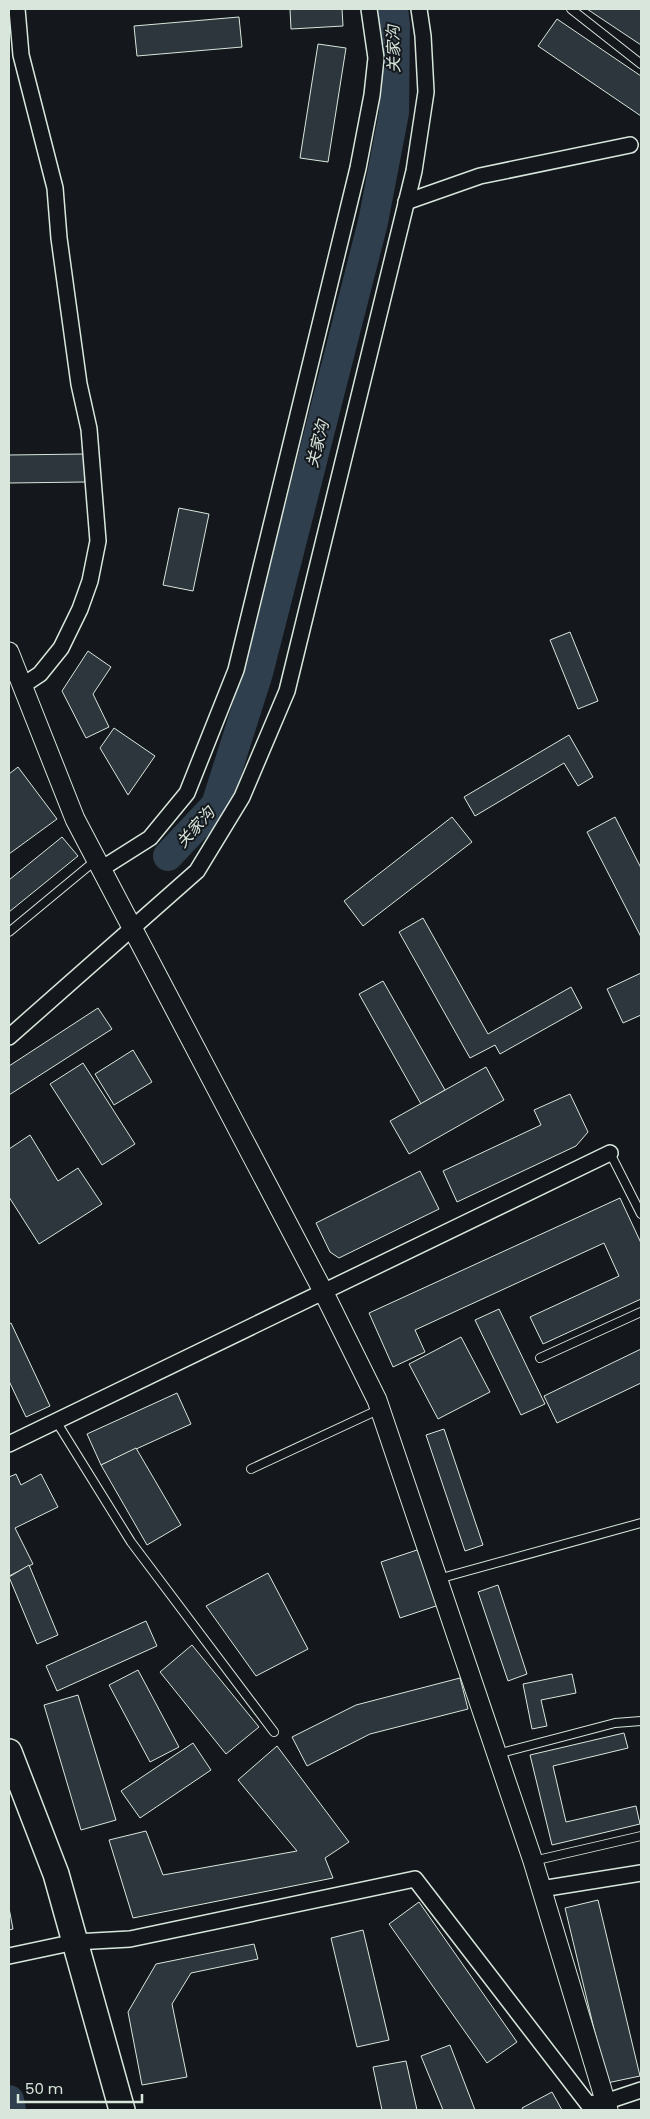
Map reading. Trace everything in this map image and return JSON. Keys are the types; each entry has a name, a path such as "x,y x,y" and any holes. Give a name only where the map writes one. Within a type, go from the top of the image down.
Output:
{"highway":[{"path":"9,1752 56,1874 122,2110"}],"street":[{"path":"14,669 40,674 61,648 80,609 90,581 98,541 89,429 79,384 59,238 55,188 21,55 17,9"},
{"path":"99,865 150,838 187,793 236,670 358,168 372,95 376,58 369,9"},
{"path":"9,1037 197,871 242,797 287,692 414,171 426,92 423,36 419,9"},
{"path":"406,202 480,176 633,143"},
{"path":"14,669 75,819 323,1291 380,1409 533,1861 607,2106"},
{"path":"9,1444 610,1152"},
{"path":"541,1889 641,1873"},
{"path":"9,1956 75,1942 130,1939 415,1879 588,2104 607,2106 641,2090"}],"lane":[{"path":"570,9 641,64"},
{"path":"9,932 99,865"},
{"path":"610,1152 641,1214"},
{"path":"540,1358 641,1312"},
{"path":"251,1469 380,1409"},
{"path":"56,1421 132,1542 274,1732"},
{"path":"438,1579 641,1523"},
{"path":"497,1754 615,1723 641,1720"},
{"path":"533,1861 641,1836"}],"building":[{"path":"290,9 342,9 343,26 291,29"},
{"path":"587,9 641,9 641,45"},
{"path":"239,17 242,47 137,56 134,26"},
{"path":"557,19 641,76 641,116 538,46"},
{"path":"318,44 346,48 328,162 300,158"},
{"path":"84,454 85,482 9,483 9,455"},
{"path":"179,508 209,514 193,591 163,585"},
{"path":"570,632 598,701 578,709 550,640"},
{"path":"88,651 111,667 93,694 109,727 86,738 62,691"},
{"path":"114,728 155,756 128,795 100,748"},
{"path":"569,735 593,777 578,786 564,763 475,816 464,797"},
{"path":"18,767 57,819 9,854 9,774"},
{"path":"452,817 472,842 363,926 344,901"},
{"path":"615,817 641,868 641,937 587,832"},
{"path":"62,837 78,856 9,912 9,880"},
{"path":"423,918 488,1034 571,987 582,1008 500,1054 495,1045 470,1058 399,932"},
{"path":"641,973 641,1015 623,1023 607,989"},
{"path":"383,981 445,1090 421,1104 359,994"},
{"path":"98,1008 112,1029 9,1095 9,1066"},
{"path":"133,1050 152,1082 114,1105 95,1074"},
{"path":"83,1063 135,1144 102,1165 50,1084"},
{"path":"486,1067 504,1100 409,1154 390,1121"},
{"path":"570,1094 588,1132 576,1146 457,1202 443,1171 541,1125 534,1110"},
{"path":"30,1135 58,1181 78,1168 102,1204 39,1244 9,1197 9,1149"},
{"path":"420,1171 439,1209 339,1258 330,1252 316,1223"},
{"path":"620,1198 641,1243 641,1299 543,1344 530,1317 619,1276 604,1243 415,1330 425,1352 393,1367 369,1313"},
{"path":"499,1309 545,1404 521,1415 475,1320"},
{"path":"11,1323 50,1406 26,1417 9,1381 9,1324"},
{"path":"461,1337 490,1392 438,1419 409,1364"},
{"path":"641,1349 641,1383 557,1423 544,1396"},
{"path":"177,1393 191,1424 101,1465 87,1434"},
{"path":"444,1429 483,1545 465,1551 426,1435"},
{"path":"136,1448 181,1525 147,1545 101,1465"},
{"path":"16,1474 21,1485 41,1474 58,1507 15,1528 33,1564 9,1576 9,1477"},
{"path":"420,1549 439,1605 400,1618 381,1562"},
{"path":"29,1565 58,1635 37,1644 9,1577"},
{"path":"268,1573 308,1649 256,1676 206,1606"},
{"path":"498,1585 527,1674 508,1681 478,1592"},
{"path":"146,1621 157,1646 57,1691 46,1666"},
{"path":"192,1645 259,1727 226,1754 160,1672"},
{"path":"138,1670 179,1747 150,1762 109,1685"},
{"path":"572,1674 576,1693 541,1700 547,1726 532,1729 523,1684"},
{"path":"460,1678 468,1709 370,1734 307,1766 292,1737 356,1705"},
{"path":"78,1695 116,1820 81,1830 44,1705"},
{"path":"624,1733 628,1748 553,1766 566,1822 636,1806 640,1824 552,1845 530,1755"},
{"path":"193,1743 211,1770 140,1818 121,1791"},
{"path":"277,1746 349,1842 325,1858 333,1878 133,1918 109,1840 146,1831 163,1875 297,1851 238,1780"},
{"path":"598,1900 640,2076 607,2083 565,1908"},
{"path":"419,1902 517,2042 487,2063 389,1924"},
{"path":"9,1908 13,1929 9,1930"},
{"path":"363,1930 389,2040 357,2047 331,1938"},
{"path":"254,1944 258,1959 191,1973 172,2004 187,2077 142,2085 128,2012 156,1964"},
{"path":"450,2045 475,2110 443,2110 421,2056"},
{"path":"406,2061 417,2110 382,2110 373,2067"},
{"path":"552,2092 562,2110 523,2110 522,2108"}],"waterway":[{"name":"关家沟","path":"168,856 216,805 258,673 373,222 394,113 395,25 393,9"},
{"path":"9,2100 11,2110"}]}
